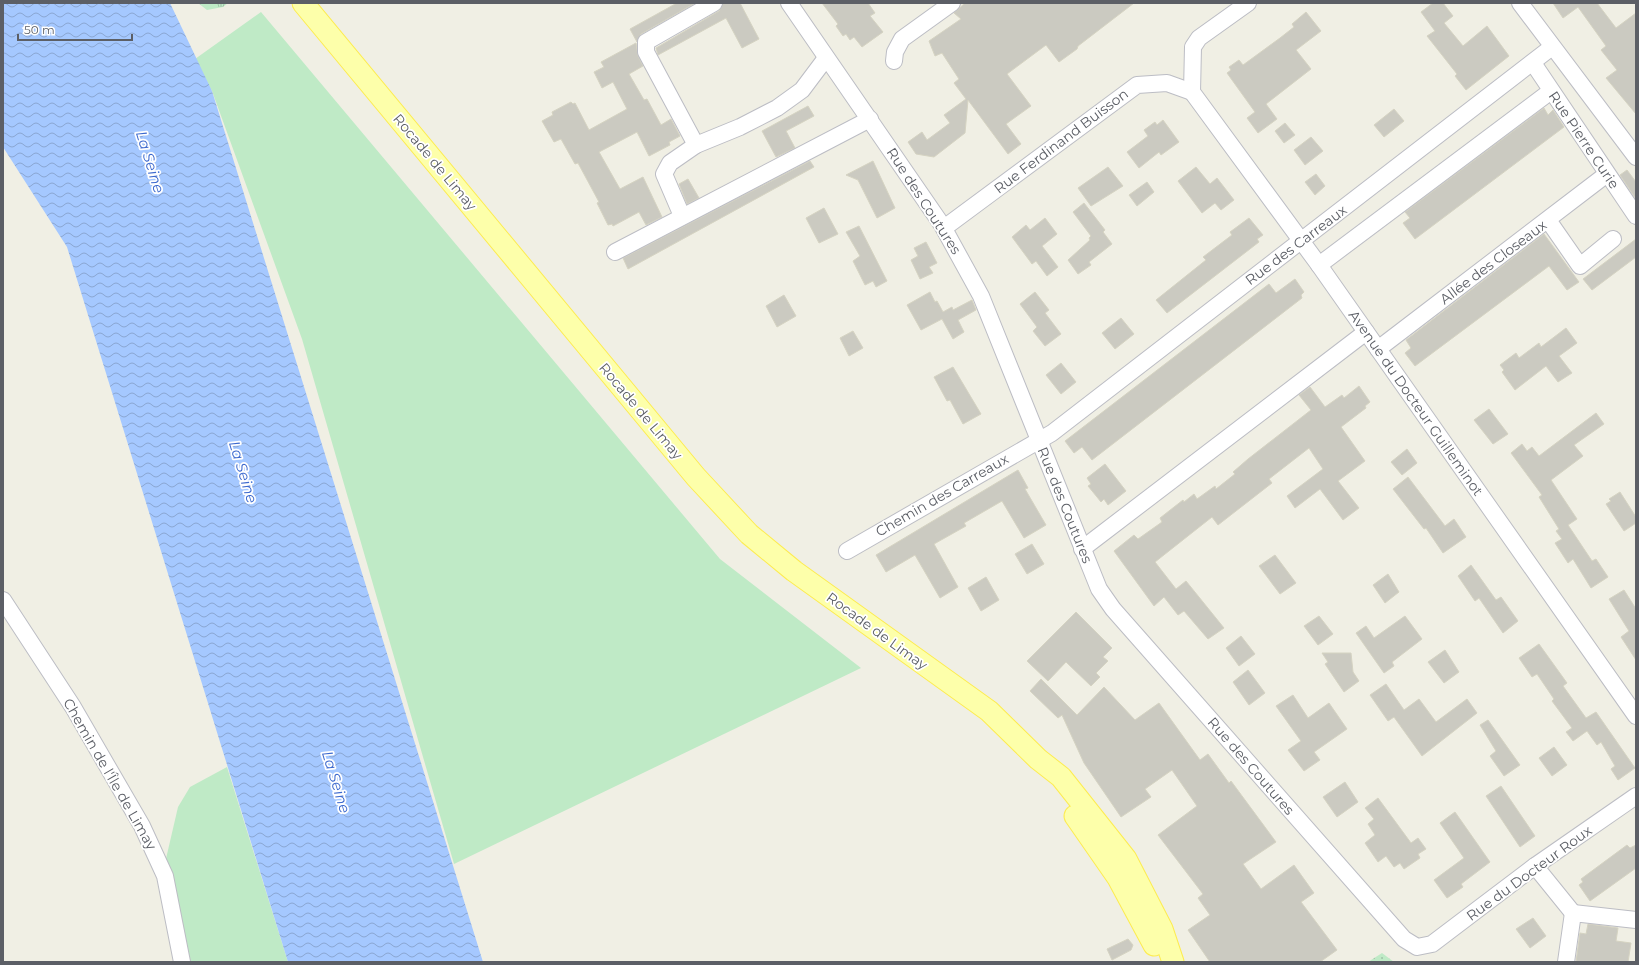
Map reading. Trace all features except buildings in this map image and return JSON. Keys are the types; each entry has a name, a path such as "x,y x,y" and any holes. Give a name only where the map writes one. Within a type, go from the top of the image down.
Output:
{"main road":[{"name":"Rocade de Limay","path":"303,3 696,477 749,534 794,571 989,711 1038,759 1061,777 1126,860 1162,929 1174,962"},
{"name":"Rocade de Limay","path":"1038,759 1050,783 1078,819 1118,878 1154,944 1160,962"}],"street":[{"path":"696,145 646,52 646,42 714,3"},
{"name":"Rue des Coutures","path":"789,3 944,228 981,296 1082,548 1099,588 1113,609 1395,930 1410,944 1422,947"},
{"path":"894,61 895,52 902,39 952,3"},
{"path":"1192,92 1193,47 1199,38 1248,3"},
{"path":"1520,3 1636,158"},
{"name":"Rue des Carreaux","path":"1038,439 1052,433 1302,242 1552,47"},
{"path":"682,216 664,174 670,163 696,145 740,127 777,108 802,90 826,58"},
{"name":"Rue Pierre Curie","path":"1533,63 1636,216"},
{"name":"Rue Ferdinand Buisson","path":"944,228 1137,85 1167,83 1192,92"},
{"path":"1319,265 1551,91"},
{"name":"Avenue du Docteur Guilleminot","path":"1192,92 1319,265 1636,716"},
{"path":"615,252 870,119"},
{"name":"Allée des Closeaux","path":"1378,349 1607,174"},
{"path":"1548,220 1580,266 1613,239"},
{"path":"1082,548 1366,332"},
{"name":"Chemin des Carreaux","path":"847,551 1038,439"},
{"name":"Chemin de l'Île de Limay","path":"3,600 73,707 142,826 166,876 182,962"},
{"name":"Rue du Docteur Roux","path":"1422,947 1432,944 1448,934 1535,866 1636,796"},
{"path":"1535,866 1573,913 1636,920"},
{"path":"1566,962 1573,913"}],"green space":[{"path":"198,3 228,3 223,7 207,10"},
{"path":"261,12 720,559 861,668 454,864 302,339 212,91 195,59"},
{"path":"227,767 288,962 187,962 165,863 178,807 190,787"},
{"path":"1382,953 1394,962 1368,962"}],"water":[{"name":"La Seine","path":"3,3 170,3 212,91 483,962 288,962 67,247 3,147"}]}
